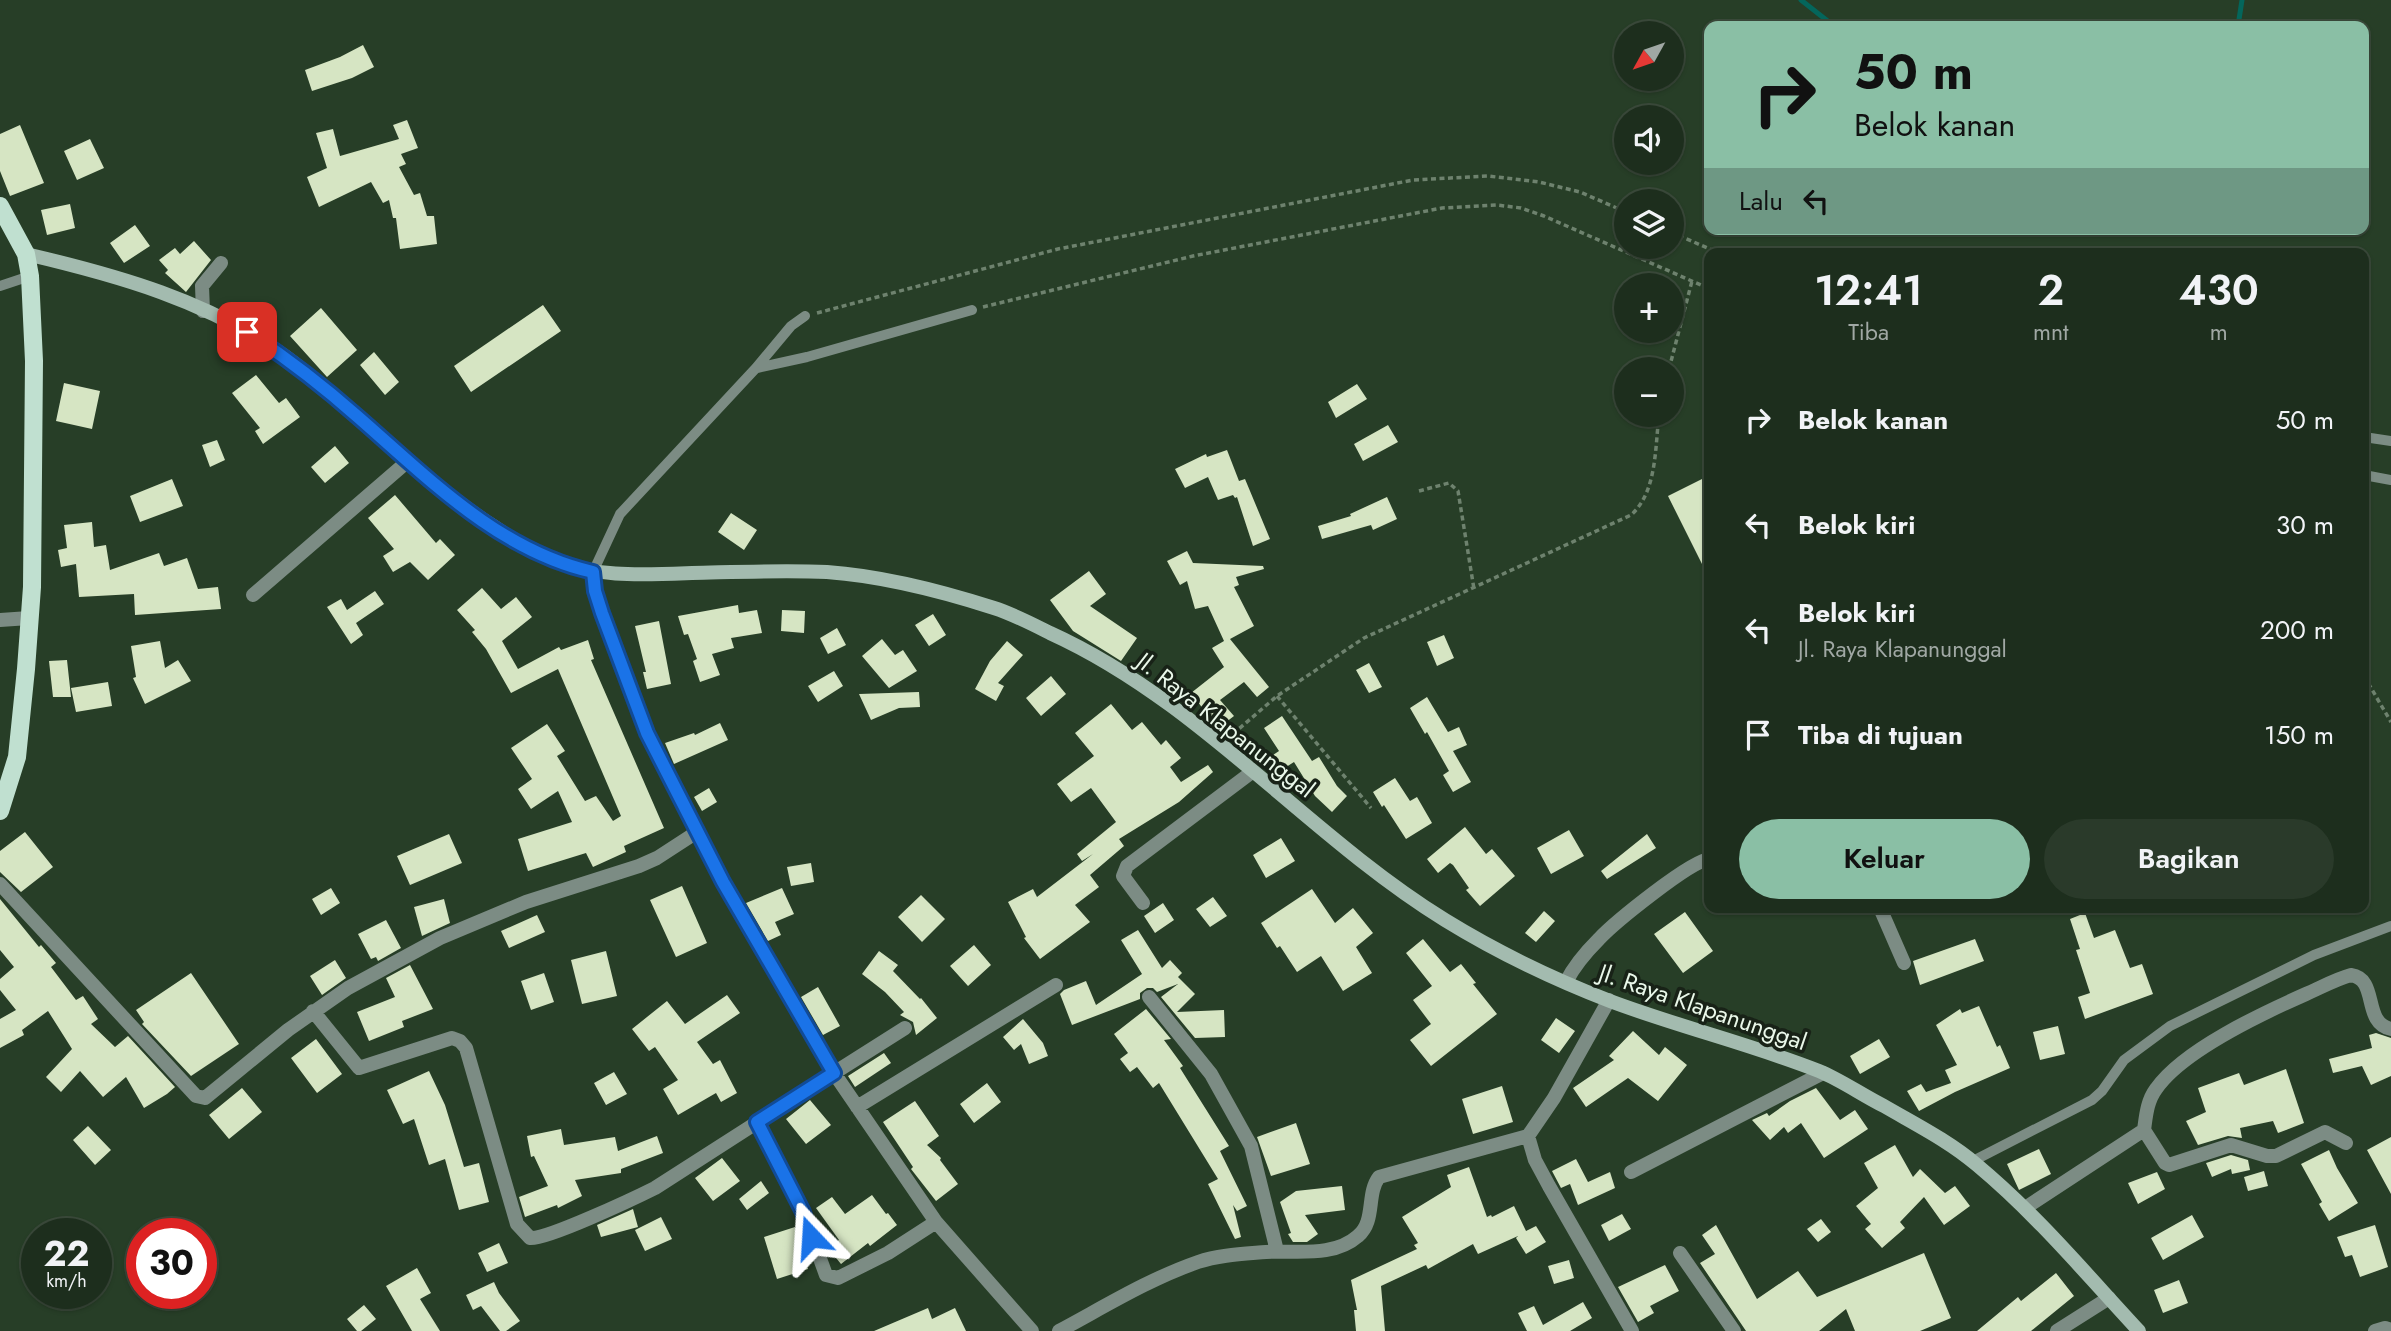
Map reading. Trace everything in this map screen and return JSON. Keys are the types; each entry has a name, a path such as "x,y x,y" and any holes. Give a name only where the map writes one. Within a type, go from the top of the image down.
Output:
{"main road":[{"path":"0,206 26,254 30,276 34,361 32,587 26,669 17,757 0,811"}],"street":[{"name":"Jl. Raya Klapanunggal","path":"26,254 157,290 247,332 283,355 439,489 515,541 548,558 593,572 647,575 761,571 831,572 908,584 1001,610 1077,645 1136,680 1178,710 1359,858 1445,920 1516,960 1609,1000 1823,1073 1937,1136 1973,1161 2025,1208 2139,1331"},
{"path":"203,311 202,286 220,263"},
{"path":"253,595 408,461"},
{"path":"593,572 595,591 602,613 647,733 723,882 834,1073 936,1222 1032,1331"},
{"path":"0,620 29,618"},
{"path":"1143,902 1124,876 1127,866 1252,772"},
{"path":"0,884 197,1098 205,1098 313,1011 348,988 440,938 526,902 639,866 665,853 696,832"},
{"path":"1566,982 1573,968 1601,936 1690,866 1704,861"},
{"path":"1882,913 1905,962"},
{"path":"2346,1143 2325,1132 2276,1156 2267,1156 2231,1145 2169,1165 2144,1130 2148,1104 2156,1089 2171,1073 2204,1047 2259,1015 2345,977 2357,976 2361,979 2365,984 2374,1017 2380,1025 2391,1029"},
{"path":"857,1107 1056,985"},
{"path":"1149,997 1211,1074 1251,1146 1277,1251"},
{"path":"1059,1331 1146,1285 1199,1262 1233,1255 1277,1251 1311,1253 1356,1238 1368,1222 1374,1183 1385,1174 1528,1136 1554,1098 1609,1000"},
{"path":"313,1011 359,1068 452,1038 460,1041 466,1048 517,1224 530,1238 546,1237 655,1188 905,1028"},
{"path":"1631,1172 1823,1073"},
{"path":"757,1122 803,1212 826,1275 838,1278 888,1253 936,1222"},
{"path":"2025,1208 2144,1130"},
{"path":"1528,1136 1535,1160 1632,1331"},
{"path":"1680,1253 1734,1331"},
{"path":"2057,1331 2109,1298"},
{"path":"2375,1331 2385,1328 2391,1330"}],"lane":[{"path":"0,286 30,276"},
{"path":"756,368 807,357 972,310"},
{"path":"593,572 620,514 756,368 790,326 805,316"},
{"path":"2369,438 2391,441"},
{"path":"2369,476 2391,481"},
{"path":"1973,1161 2092,1100 2102,1091 2124,1060 2170,1026 2314,955 2391,926"}],"path":[{"path":"805,316 1058,249 1413,180 1488,176 1539,182 1580,192 1614,207"},
{"path":"972,310 1193,256 1442,208 1497,205 1521,208 1544,216 1704,286"},
{"path":"1684,238 1707,248"},
{"path":"1671,357 1692,281"},
{"path":"1221,745 1277,696 1364,638 1631,515 1642,505 1648,494 1657,427"},
{"path":"1419,491 1449,483 1458,491 1474,589"},
{"path":"2369,685 2391,722"},
{"path":"1277,696 1371,808"}],"building":[{"path":"363,45 374,67 352,78 312,91 305,70"},
{"path":"407,120 418,148 401,154 406,164 399,167 414,195 420,193 427,216 434,216 437,244 400,249 396,218 393,218 389,200 383,203 371,182 319,207 307,177 327,168 316,133 333,129 340,156 399,139 393,125"},
{"path":"20,125 44,183 10,196 0,171 0,134"},
{"path":"90,139 104,168 77,180 64,151"},
{"path":"70,204 75,228 47,235 41,210"},
{"path":"135,225 150,246 124,263 110,243"},
{"path":"194,241 211,260 186,292 165,273 168,270 159,260 175,248 180,254"},
{"path":"543,305 561,331 471,392 454,366"},
{"path":"321,308 357,350 327,377 290,336"},
{"path":"374,352 399,382 385,395 360,365"},
{"path":"256,375 279,403 286,398 300,417 263,444 255,431 260,428 232,393"},
{"path":"64,383 100,391 92,429 56,421"},
{"path":"1357,384 1367,399 1336,418 1328,402"},
{"path":"1388,425 1398,442 1363,461 1354,444"},
{"path":"217,440 225,460 210,467 202,445"},
{"path":"335,446 349,463 325,483 311,467"},
{"path":"1227,450 1239,481 1245,479 1270,539 1253,546 1237,497 1233,495 1218,500 1208,477 1185,488 1175,469 1206,454 1207,457"},
{"path":"1704,478 1704,568 1668,496"},
{"path":"172,479 183,506 140,522 130,496"},
{"path":"395,495 436,543 440,539 455,555 428,580 410,562 393,572 383,556 394,549 368,518"},
{"path":"1387,497 1397,519 1373,530 1371,525 1322,539 1318,526 1351,516 1350,514"},
{"path":"731,513 757,530 744,550 718,532"},
{"path":"92,522 94,547 106,545 110,570 159,553 164,566 187,558 198,589 218,587 221,609 135,615 134,594 79,597 76,564 61,567 58,550 67,548 64,525"},
{"path":"1187,551 1193,563 1263,566 1264,569 1236,577 1239,585 1234,587 1254,626 1230,639 1269,687 1257,697 1244,682 1220,700 1234,716 1217,729 1202,718 1207,714 1191,693 1224,667 1212,648 1224,641 1208,606 1195,609 1187,581 1180,585 1167,561"},
{"path":"1089,571 1106,594 1090,606 1137,638 1121,661 1073,631 1050,600"},
{"path":"482,588 501,609 516,597 532,617 502,641 518,669 559,647 561,650 588,640 594,659 591,660 664,828 624,846 626,852 593,867 586,853 528,871 518,839 572,822 558,791 531,809 518,789 532,779 511,748 547,724 565,751 557,756 585,801 596,796 613,821 621,816 558,669 511,693 486,649 472,632 475,630 457,610"},
{"path":"375,591 384,604 356,623 363,635 351,644 327,607 341,599 347,610"},
{"path":"738,605 739,613 757,610 762,633 731,638 734,648 712,654 720,675 700,682 693,661 697,659 688,634 684,635 678,616"},
{"path":"782,610 805,611 804,633 781,631"},
{"path":"933,614 946,635 929,646 915,625"},
{"path":"659,621 671,684 647,689 643,672 646,672 635,626"},
{"path":"837,628 846,645 828,654 820,638"},
{"path":"1444,635 1454,658 1437,666 1427,642"},
{"path":"882,639 895,655 903,650 917,671 889,688 862,656"},
{"path":"160,641 165,668 178,660 191,681 145,704 133,678 136,677 131,646"},
{"path":"1007,641 1023,655 998,683 1004,686 996,701 975,689 990,661"},
{"path":"67,660 71,697 53,697 49,661"},
{"path":"1369,663 1382,687 1369,693 1356,670"},
{"path":"834,671 843,686 818,702 808,686"},
{"path":"1051,676 1066,694 1041,716 1026,698"},
{"path":"108,682 112,706 76,712 71,688"},
{"path":"919,692 920,707 899,708 871,720 859,694"},
{"path":"1427,697 1448,732 1459,727 1467,745 1453,751 1471,782 1453,792 1443,775 1449,771 1410,708"},
{"path":"1111,704 1132,730 1142,722 1161,745 1166,740 1181,758 1170,767 1181,782 1208,765 1213,772 1179,802 1119,839 1124,846 1090,875 1099,887 1075,905 1090,922 1040,959 1024,938 1026,937 1008,902 1033,889 1037,897 1093,854 1082,861 1077,854 1116,822 1091,788 1071,802 1057,784 1094,756 1075,733"},
{"path":"1282,716 1312,761 1319,757 1337,786 1347,796 1332,812 1315,796 1294,762 1283,769 1273,755 1279,751 1264,728"},
{"path":"720,723 728,740 674,764 665,743 694,733 695,735"},
{"path":"1395,778 1410,801 1417,797 1432,823 1406,839 1373,792"},
{"path":"709,788 717,802 702,811 694,797"},
{"path":"1465,827 1486,854 1492,849 1515,876 1480,906 1466,890 1469,888 1453,865 1450,863 1438,873 1427,859"},
{"path":"1569,830 1584,856 1551,874 1537,848"},
{"path":"25,832 53,867 21,892 0,872 0,851"},
{"path":"449,834 462,863 410,885 397,856"},
{"path":"1647,834 1656,848 1607,879 1601,871"},
{"path":"1281,838 1295,861 1266,878 1253,855"},
{"path":"811,863 814,882 791,886 787,867"},
{"path":"682,886 707,943 676,957 650,900"},
{"path":"331,888 340,903 321,915 312,899"},
{"path":"782,888 794,914 775,922 781,935 768,941 746,903"},
{"path":"1312,889 1335,923 1353,908 1373,933 1356,947 1372,973 1343,991 1321,956 1297,972 1261,923"},
{"path":"921,895 945,919 922,942 898,917"},
{"path":"1213,897 1227,916 1210,927 1196,909"},
{"path":"0,899 39,947 41,945 56,963 51,967 76,1000 83,996 98,1019 91,1024 115,1047 128,1036 175,1087 144,1108 126,1077 103,1097 80,1071 61,1092 46,1077 72,1049 48,1011 22,1030 24,1035 0,1048 0,1019 16,1010 0,990 0,979 14,967 0,950"},
{"path":"444,899 450,923 422,936 414,907"},
{"path":"1163,903 1174,920 1155,933 1144,916"},
{"path":"1544,911 1555,921 1536,942 1525,933"},
{"path":"1685,912 1713,951 1683,973 1654,934"},
{"path":"2085,913 2094,938 2115,930 2130,968 2142,964 2153,994 2085,1019 2078,997 2090,993 2076,950 2080,949 2070,919"},
{"path":"537,915 545,932 509,948 501,931"},
{"path":"386,920 401,948 378,961 376,957 371,959 358,934"},
{"path":"1138,930 1162,968 1170,960 1182,973 1178,977 1195,994 1177,1012 1224,1010 1225,1037 1195,1038 1161,997 1178,984 1157,992 1153,988 1147,988 1140,993 1140,999 1072,1025 1060,994 1064,990 1086,981 1096,1005 1142,974 1121,940"},
{"path":"1423,939 1450,972 1461,964 1497,1014 1431,1066 1410,1040 1431,1024 1413,1000 1432,986 1406,953"},
{"path":"1975,939 1984,961 1920,985 1913,961"},
{"path":"974,945 991,965 968,986 950,966"},
{"path":"606,951 617,996 582,1004 571,960"},
{"path":"879,951 898,965 893,971 937,1018 916,1035 913,1022 900,1015 904,1012 862,974"},
{"path":"335,960 346,978 322,995 310,976"},
{"path":"410,965 433,1009 402,1021 404,1027 369,1041 357,1012 395,997 386,978"},
{"path":"191,973 239,1044 191,1076 142,1024 144,1022 136,1010"},
{"path":"544,973 554,1002 531,1010 521,981"},
{"path":"818,987 840,1026 823,1035 801,997"},
{"path":"727,995 740,1013 697,1042 713,1064 720,1060 737,1093 721,1102 716,1093 678,1115 663,1089 678,1080 655,1047 649,1051 632,1029 667,1001 685,1024"},
{"path":"1979,1006 1997,1047 2000,1045 2010,1068 1919,1111 1907,1091 1921,1084 1926,1092 1951,1083 1945,1070 1957,1065 1936,1025 1960,1009 1962,1013"},
{"path":"1146,1009 1171,1039 1164,1040 1183,1066 1180,1068 1229,1146 1220,1151 1247,1206 1237,1211 1233,1205 1241,1237 1235,1239 1208,1184 1218,1179 1159,1083 1153,1088 1137,1067 1130,1072 1120,1059 1128,1053 1114,1034"},
{"path":"1556,1018 1575,1031 1559,1053 1541,1040"},
{"path":"1023,1019 1043,1043 1048,1056 1029,1064 1021,1044 1014,1050 1003,1037"},
{"path":"2058,1026 2065,1054 2040,1060 2033,1032"},
{"path":"1633,1031 1659,1055 1665,1047 1687,1065 1658,1101 1628,1078 1586,1107 1573,1088 1614,1060 1609,1056"},
{"path":"2376,1033 2391,1038 2391,1076 2371,1085 2362,1066 2333,1073 2329,1059 2372,1048 2369,1035"},
{"path":"316,1039 342,1074 317,1093 291,1058"},
{"path":"1879,1039 1890,1057 1860,1074 1850,1056"},
{"path":"884,1053 891,1063 855,1087 848,1076"},
{"path":"2286,1069 2304,1123 2278,1133 2273,1121 2240,1128 2242,1138 2228,1136 2198,1145 2186,1121 2206,1112 2198,1088 2239,1073 2244,1085"},
{"path":"429,1071 445,1105 464,1167 479,1163 489,1202 459,1210 445,1159 429,1165 414,1119 403,1124 387,1090"},
{"path":"614,1072 627,1094 606,1105 594,1083"},
{"path":"987,1083 1001,1102 974,1123 960,1104"},
{"path":"1502,1086 1513,1122 1473,1134 1462,1099"},
{"path":"242,1088 262,1112 229,1139 209,1115"},
{"path":"1816,1088 1840,1120 1855,1110 1868,1129 1824,1158 1801,1123 1788,1133 1784,1127 1770,1140 1752,1120 1767,1113 1769,1116 1790,1101"},
{"path":"810,1100 831,1125 806,1144 786,1119"},
{"path":"915,1101 939,1136 927,1145 941,1158 958,1184 936,1201 911,1169 913,1167 883,1122"},
{"path":"1296,1123 1310,1164 1271,1176 1257,1137"},
{"path":"88,1126 111,1150 95,1165 73,1140"},
{"path":"561,1129 564,1145 615,1137 618,1151 657,1136 663,1153 621,1169 621,1173 575,1180 582,1196 558,1208 557,1205 525,1217 519,1197 548,1186 534,1156 531,1157 527,1136"},
{"path":"2391,1137 2391,1194 2367,1150"},
{"path":"1895,1145 1913,1177 1920,1169 1945,1193 1955,1186 1970,1206 1944,1225 1924,1197 1900,1222 1905,1228 1882,1248 1865,1229 1871,1224 1856,1206 1878,1188 1864,1163"},
{"path":"2039,1149 2051,1174 2019,1190 2007,1164"},
{"path":"2329,1150 2358,1203 2329,1221 2301,1164"},
{"path":"2231,1155 2248,1160 2250,1170 2232,1174 2231,1169 2212,1177 2206,1163"},
{"path":"722,1158 740,1181 713,1201 695,1178"},
{"path":"1576,1159 1588,1182 1610,1172 1615,1188 1578,1205 1570,1184 1561,1188 1552,1171"},
{"path":"1469,1167 1487,1217 1514,1206 1526,1231 1536,1226 1546,1242 1526,1254 1516,1238 1518,1236 1478,1254 1473,1244 1428,1269 1426,1265 1381,1286 1385,1331 1356,1331 1354,1310 1357,1310 1351,1280 1417,1249 1414,1245 1418,1243 1402,1217 1451,1187 1447,1175"},
{"path":"2264,1171 2268,1186 2248,1191 2244,1177"},
{"path":"2157,1172 2165,1189 2138,1204 2128,1183"},
{"path":"761,1181 769,1193 747,1210 739,1199"},
{"path":"1342,1186 1345,1210 1305,1215 1318,1234 1307,1242 1293,1242 1288,1234 1291,1233 1280,1202 1296,1191"},
{"path":"872,1195 897,1225 841,1264 828,1248 839,1240 816,1208 832,1197 845,1214"},
{"path":"633,1209 638,1227 601,1237 597,1225"},
{"path":"1622,1214 1631,1229 1609,1241 1601,1225"},
{"path":"2192,1215 2204,1237 2163,1260 2151,1238"},
{"path":"661,1217 672,1239 645,1251 635,1230"},
{"path":"1821,1219 1831,1232 1818,1242 1807,1229"},
{"path":"1716,1225 1757,1299 1798,1271 1817,1297 1924,1253 1951,1318 1920,1331 1855,1331 1846,1309 1819,1331 1746,1331 1700,1263 1715,1254 1702,1235"},
{"path":"2375,1225 2388,1267 2360,1277 2352,1255 2345,1257 2337,1237"},
{"path":"795,1227 808,1269 777,1279 764,1237"},
{"path":"499,1243 508,1263 487,1272 478,1253"},
{"path":"1569,1260 1574,1278 1554,1284 1548,1266"},
{"path":"1665,1265 1679,1291 1650,1306 1654,1313 1638,1322 1618,1287"},
{"path":"417,1268 431,1293 420,1299 440,1331 412,1331 386,1286"},
{"path":"2056,1273 2074,1296 2031,1331 1977,1331 2018,1297 2021,1301"},
{"path":"2179,1280 2188,1303 2163,1313 2154,1290"},
{"path":"494,1282 520,1321 506,1331 500,1331 481,1306 473,1310 466,1295"},
{"path":"1583,1302 1592,1318 1570,1331 1527,1331 1518,1313 1534,1306 1543,1325"},
{"path":"364,1305 376,1319 361,1331 357,1331 347,1319"},
{"path":"928,1308 932,1319 955,1308 966,1331 874,1331"}],"waterway":[{"path":"1801,0 1828,21"},
{"path":"2239,21 2242,0"}],"route":[{"path":"247,332 283,355 439,489 473,513 515,541 548,558 593,572 595,591 602,613 647,733 707,853 834,1073 757,1122 803,1212 811,1237"}]}
